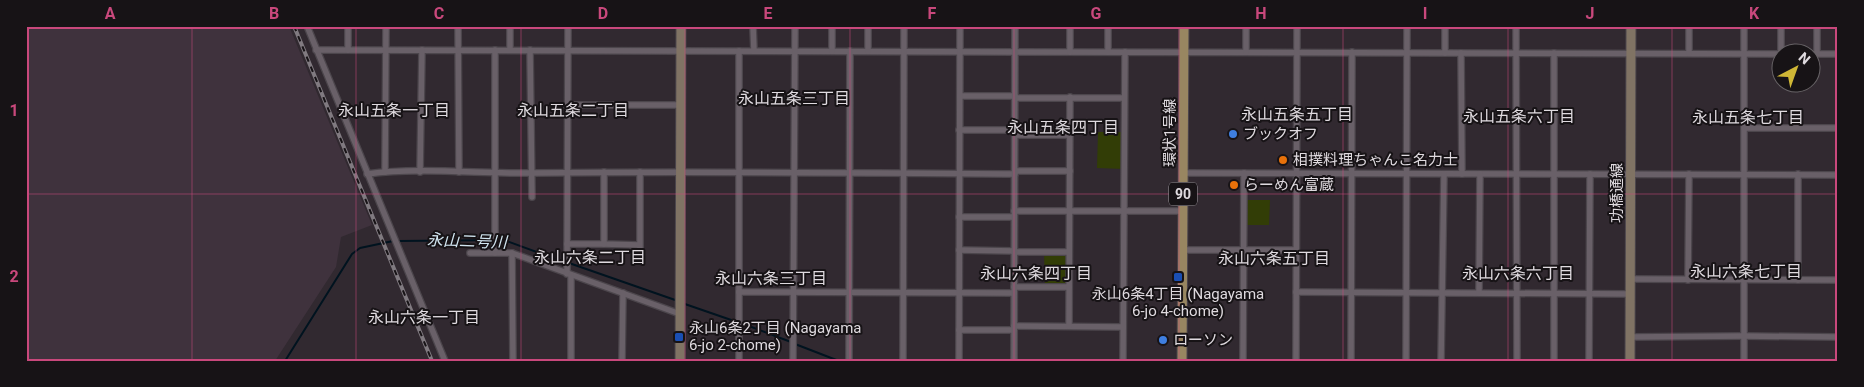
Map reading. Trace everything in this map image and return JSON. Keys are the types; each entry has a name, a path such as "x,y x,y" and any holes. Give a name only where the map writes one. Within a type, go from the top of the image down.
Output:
{"main road":[{"name":"環状1号線","path":"1182,361 1184,26"}],"street":[{"path":"307,26 445,361"},
{"path":"311,38 312,26"},
{"path":"348,26 348,50"},
{"path":"385,172 386,26"},
{"path":"458,26 459,172"},
{"path":"510,26 510,50"},
{"path":"568,26 567,255 571,361"},
{"path":"680,361 681,26"},
{"path":"753,26 754,51"},
{"path":"793,361 795,26"},
{"path":"832,26 832,51"},
{"path":"868,26 868,51"},
{"path":"903,361 904,26"},
{"path":"959,361 960,26"},
{"path":"1014,361 1015,26"},
{"path":"1070,26 1070,52"},
{"path":"1108,26 1108,52"},
{"path":"1246,26 1246,52"},
{"path":"1296,361 1297,26"},
{"path":"1406,361 1407,26"},
{"path":"1445,26 1445,53"},
{"path":"1516,26 1517,361"},
{"name":"功橋通線","path":"1630,361 1631,26"},
{"path":"1689,26 1689,53"},
{"path":"1744,26 1744,361"},
{"path":"1781,26 1781,42"},
{"path":"1815,42 1817,26"},
{"path":"316,50 1772,54"},
{"path":"420,172 422,50"},
{"path":"494,250 496,172 495,50"},
{"path":"530,50 532,197"},
{"path":"739,51 739,361"},
{"path":"849,359 850,51"},
{"path":"1123,361 1125,52"},
{"path":"1351,361 1352,52"},
{"path":"1461,53 1462,174"},
{"path":"1554,53 1554,361"},
{"path":"1822,54 1838,54"},
{"path":"960,96 1124,98"},
{"path":"1069,326 1070,97"},
{"path":"567,105 681,105"},
{"path":"1744,128 1838,128"},
{"path":"960,130 1070,135"},
{"path":"367,174 385,172 850,172 959,174 1070,171"},
{"path":"604,172 604,244"},
{"path":"640,172 640,260"},
{"path":"1183,173 1838,175"},
{"path":"1243,361 1244,173"},
{"path":"1441,361 1444,174"},
{"path":"1479,293 1480,174"},
{"path":"1589,361 1590,174"},
{"path":"1688,280 1689,174"},
{"path":"1798,174 1798,280"},
{"path":"959,217 1070,211 1183,211"},
{"path":"567,244 640,246"},
{"path":"470,253 494,250 512,253 623,293 680,311"},
{"path":"959,250 1069,252"},
{"path":"1182,250 1296,250"},
{"path":"512,253 513,361"},
{"path":"1630,279 1838,280"},
{"path":"739,292 959,293 1069,288"},
{"path":"1296,292 1630,294"},
{"path":"622,361 623,293"},
{"path":"959,330 1069,326 1123,327"},
{"path":"1630,337 1838,337"}],"shaded area":[{"path":"26,26 289,26 372,225 341,237 336,267 275,361 26,361"}],"green space":[{"path":"1098,132 1124,132 1124,169 1097,168"},
{"path":"1247,200 1270,200 1269,225 1247,225"},
{"path":"1044,252 1069,252 1069,287 1045,287"}],"waterway":[{"name":"永山二号川","path":"398,241 504,240 564,262"},
{"name":"永山二号川","path":"285,361 352,254 360,248 393,241"},
{"name":"永山二号川","path":"569,263 678,301"},
{"name":"永山二号川","path":"682,303 737,322"},
{"name":"永山二号川","path":"741,323 791,342"},
{"name":"永山二号川","path":"795,344 839,361"}],"railway":[{"path":"294,26 432,361"}],"place":[{"name":"ブックオフ","path":"1233,134"},
{"name":"相撲料理ちゃんこ名力士","path":"1283,160"},
{"name":"らーめん富蔵","path":"1234,185"},
{"name":"永山6条4丁目 (Nagayama 6-jo 4-chome)","path":"1178,277"},
{"name":"永山6条2丁目 (Nagayama 6-jo 2-chome)","path":"679,337"},
{"name":"ローソン","path":"1163,340"}],"district":[{"name":"永山五条三丁目","path":"794,98"},
{"name":"永山五条一丁目","path":"394,110"},
{"name":"永山五条二丁目","path":"573,110"},
{"name":"永山五条五丁目","path":"1297,114"},
{"name":"永山五条六丁目","path":"1519,116"},
{"name":"永山五条七丁目","path":"1748,117"},
{"name":"永山五条四丁目","path":"1063,127"},
{"name":"永山六条二丁目","path":"590,257"},
{"name":"永山六条五丁目","path":"1274,258"},
{"name":"永山六条七丁目","path":"1746,271"},
{"name":"永山六条四丁目","path":"1036,273"},
{"name":"永山六条六丁目","path":"1518,273"},
{"name":"永山六条三丁目","path":"771,278"},
{"name":"永山六条一丁目","path":"424,317"}]}
